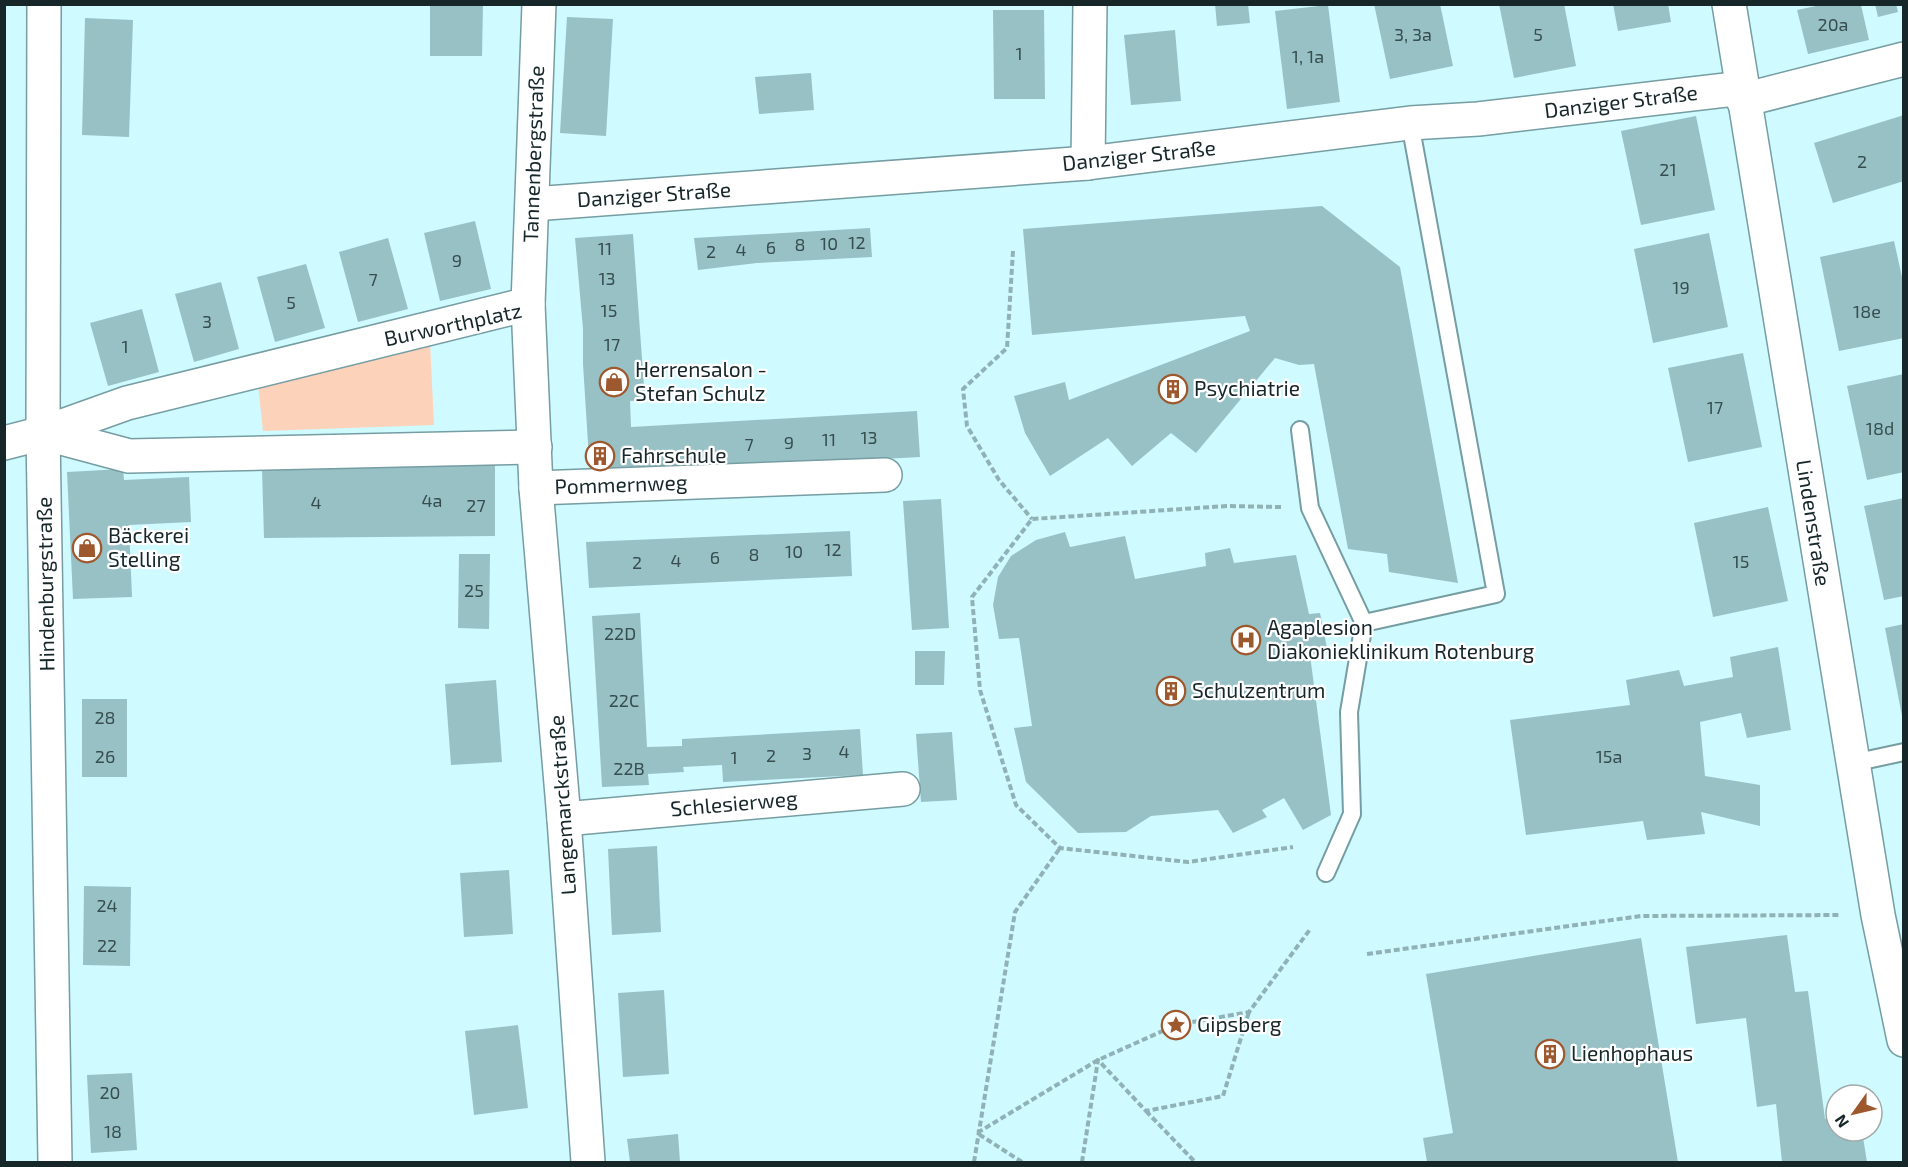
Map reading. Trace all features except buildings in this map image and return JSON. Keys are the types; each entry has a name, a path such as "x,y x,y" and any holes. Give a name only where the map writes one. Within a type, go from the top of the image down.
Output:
{"street":[{"name":"Hindenburgstraße","path":"44,4 44,433 55,1162"},
{"name":"Tannenbergstraße","path":"528,304 539,4"},
{"path":"1088,163 1090,4"},
{"name":"Lindenstraße","path":"1729,4 1878,915 1904,1040"},
{"name":"Danziger Straße","path":"532,204 1088,163 1410,123 1478,119 1743,94 1904,59"},
{"name":"Burworthplatz","path":"4,443 44,433 127,403 528,304 535,447"},
{"path":"44,433 129,456 535,447"},
{"name":"Langemarckstraße","path":"535,447 536,488 564,819 588,1162"},
{"name":"Pommernweg","path":"536,488 885,475"},
{"name":"Schlesierweg","path":"564,819 903,789"}],"lane":[{"path":"1364,623 1496,594 1410,123"},
{"path":"1300,430 1310,507 1364,623 1349,712 1352,814 1326,873"},
{"path":"1853,763 1904,752"}],"path":[{"path":"1013,251 1007,348 963,389 967,426 999,480 1032,519"},
{"path":"1293,848 1188,862 1060,848 1016,805 980,690 972,597 1032,519 1227,506 1310,507"},
{"path":"974,1162 977,1133 1016,912 1060,848"},
{"path":"1367,954 1641,915 1878,915"},
{"path":"1146,1111 1222,1096 1249,1012 1311,928"},
{"path":"977,1133 1098,1060 1176,1025 1249,1012"},
{"path":"1098,1060 1195,1162"},
{"path":"1082,1162 1098,1060"},
{"path":"977,1133 1022,1162"}],"shaded area":[{"path":"430,342 434,425 263,431 258,384"}],"place":[{"name":"Herrensalon - Stefan Schulz","path":"614,382"},
{"name":"Psychiatrie","path":"1173,389"},
{"name":"Fahrschule","path":"600,456"},
{"name":"Bäckerei Stelling","path":"87,548"},
{"name":"Agaplesion Diakonieklinikum Rotenburg","path":"1246,640"},
{"name":"Schulzentrum","path":"1171,691"},
{"name":"Gipsberg","path":"1176,1025"},
{"name":"Lienhophaus","path":"1550,1054"}]}
